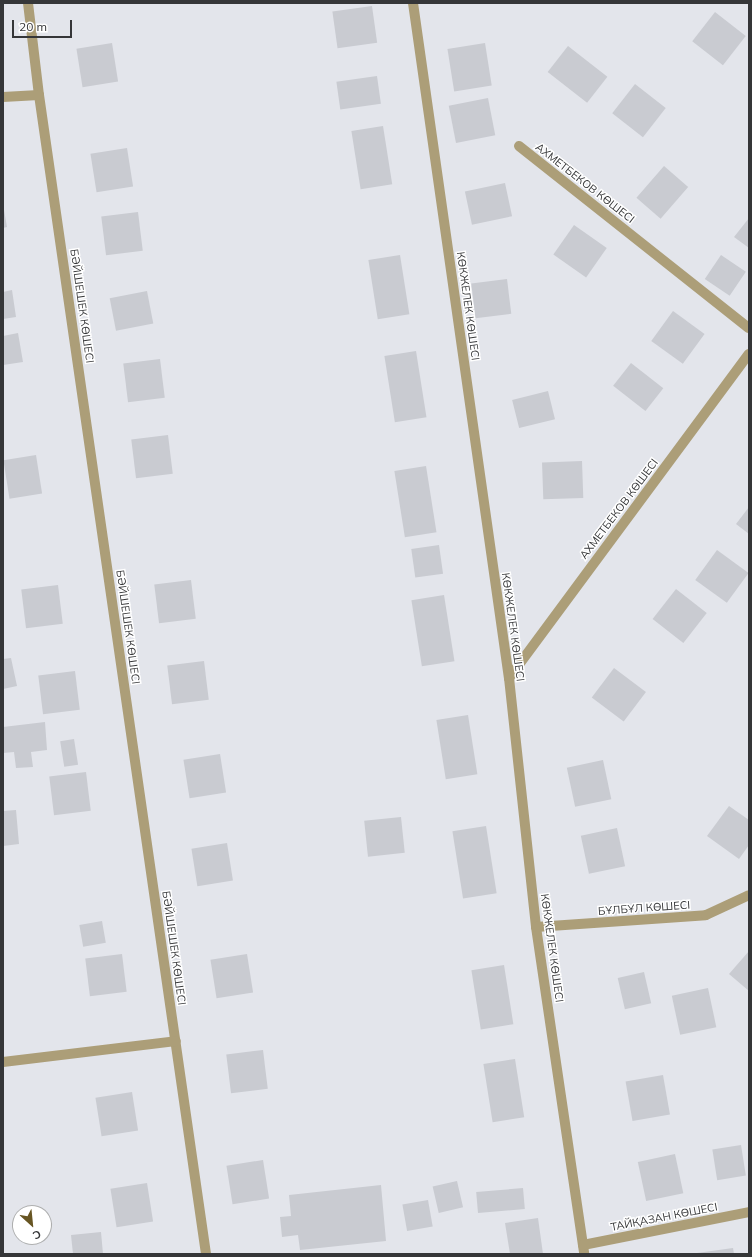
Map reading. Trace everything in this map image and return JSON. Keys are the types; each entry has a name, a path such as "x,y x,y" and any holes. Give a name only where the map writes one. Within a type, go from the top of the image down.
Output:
{"street":[{"name":"БӘЙШЕШЕК КӨШЕСІ","path":"28,3 39,95 206,1254"},
{"name":"КӨКЖЕЛЕК КӨШЕСІ","path":"413,3 509,678 536,927 583,1249"},
{"path":"3,97 39,95"},
{"name":"АХМЕТБЕКОВ КӨШЕСІ","path":"519,146 749,328"},
{"name":"АХМЕТБЕКОВ КӨШЕСІ","path":"509,678 749,354"},
{"name":"БҰЛБҰЛ КӨШЕСІ","path":"536,927 706,915 749,895"},
{"path":"3,1062 176,1041"},
{"name":"ТАЙҚАЗАН КӨШЕСІ","path":"583,1249 749,1212"}],"building":[{"path":"372,6 377,43 338,48 332,12"},
{"path":"715,12 746,36 723,65 692,41"},
{"path":"112,43 118,82 83,87 76,49"},
{"path":"485,43 492,85 454,91 447,49"},
{"path":"568,46 607,77 587,103 548,72"},
{"path":"377,76 381,104 340,109 336,82"},
{"path":"635,84 666,108 643,137 612,113"},
{"path":"488,98 495,135 456,143 449,106"},
{"path":"383,126 392,184 361,189 351,131"},
{"path":"127,148 133,187 97,192 90,154"},
{"path":"664,166 688,187 661,219 636,198"},
{"path":"505,183 512,216 472,225 465,192"},
{"path":"3,204 7,227 3,228"},
{"path":"138,212 143,251 106,255 101,217"},
{"path":"749,218 749,248 734,237"},
{"path":"574,225 607,248 586,277 553,254"},
{"path":"400,255 409,314 378,319 368,260"},
{"path":"721,255 746,272 730,296 705,279"},
{"path":"507,279 511,314 476,318 471,283"},
{"path":"12,290 16,317 3,319 3,292"},
{"path":"147,291 153,323 116,331 110,298"},
{"path":"673,311 705,334 683,364 651,341"},
{"path":"18,333 23,362 3,365 3,336"},
{"path":"416,351 426,417 395,422 384,356"},
{"path":"160,359 165,398 128,402 123,364"},
{"path":"631,363 663,388 645,411 613,386"},
{"path":"548,391 555,419 519,428 512,400"},
{"path":"168,435 173,474 136,478 131,440"},
{"path":"36,455 42,494 10,499 3,460"},
{"path":"582,461 583,498 543,499 542,462"},
{"path":"426,466 436,532 405,537 394,471"},
{"path":"749,507 749,534 736,524"},
{"path":"439,545 443,574 415,578 411,549"},
{"path":"717,550 749,573 727,603 695,580"},
{"path":"191,580 196,619 159,623 154,585"},
{"path":"58,585 63,624 26,628 21,590"},
{"path":"676,589 707,613 683,643 653,619"},
{"path":"444,595 454,661 422,666 411,600"},
{"path":"11,658 17,686 3,689 3,659"},
{"path":"204,661 209,700 172,704 167,666"},
{"path":"614,668 646,692 624,722 592,698"},
{"path":"75,671 80,710 43,714 38,676"},
{"path":"468,715 477,774 446,779 436,720"},
{"path":"45,722 47,750 31,752 33,767 16,768 14,752 3,753 3,727"},
{"path":"74,739 78,765 64,767 60,741"},
{"path":"220,754 226,793 190,798 183,760"},
{"path":"603,760 611,799 575,807 567,768"},
{"path":"86,772 91,811 54,815 49,777"},
{"path":"729,806 749,820 749,845 739,859 707,836"},
{"path":"16,810 19,844 3,846 3,811"},
{"path":"401,817 405,853 368,857 364,821"},
{"path":"486,826 497,893 463,898 452,831"},
{"path":"617,828 625,866 589,874 581,836"},
{"path":"227,843 233,881 197,886 191,849"},
{"path":"102,921 106,943 83,947 79,925"},
{"path":"749,951 749,991 729,974"},
{"path":"122,954 127,992 90,996 85,959"},
{"path":"247,954 253,993 217,998 210,960"},
{"path":"504,965 513,1024 481,1029 471,970"},
{"path":"644,972 651,1003 625,1009 618,978"},
{"path":"708,988 716,1027 680,1035 672,996"},
{"path":"263,1050 268,1089 231,1093 226,1055"},
{"path":"515,1059 524,1117 493,1122 483,1064"},
{"path":"663,1075 670,1114 633,1121 626,1082"},
{"path":"132,1092 138,1131 102,1136 95,1098"},
{"path":"741,1145 746,1176 717,1180 712,1150"},
{"path":"675,1154 683,1193 646,1201 638,1162"},
{"path":"263,1160 269,1199 233,1204 226,1166"},
{"path":"457,1181 463,1207 439,1213 433,1187"},
{"path":"147,1183 153,1222 117,1227 110,1189"},
{"path":"381,1185 386,1241 300,1250 298,1235 282,1237 280,1217 291,1216 289,1195"},
{"path":"523,1188 525,1209 478,1213 476,1192"},
{"path":"428,1200 433,1227 407,1231 402,1205"},
{"path":"538,1218 543,1254 510,1254 505,1223"},
{"path":"101,1232 103,1254 73,1254 71,1235"},
{"path":"733,1248 734,1254 697,1254 697,1253"}]}
